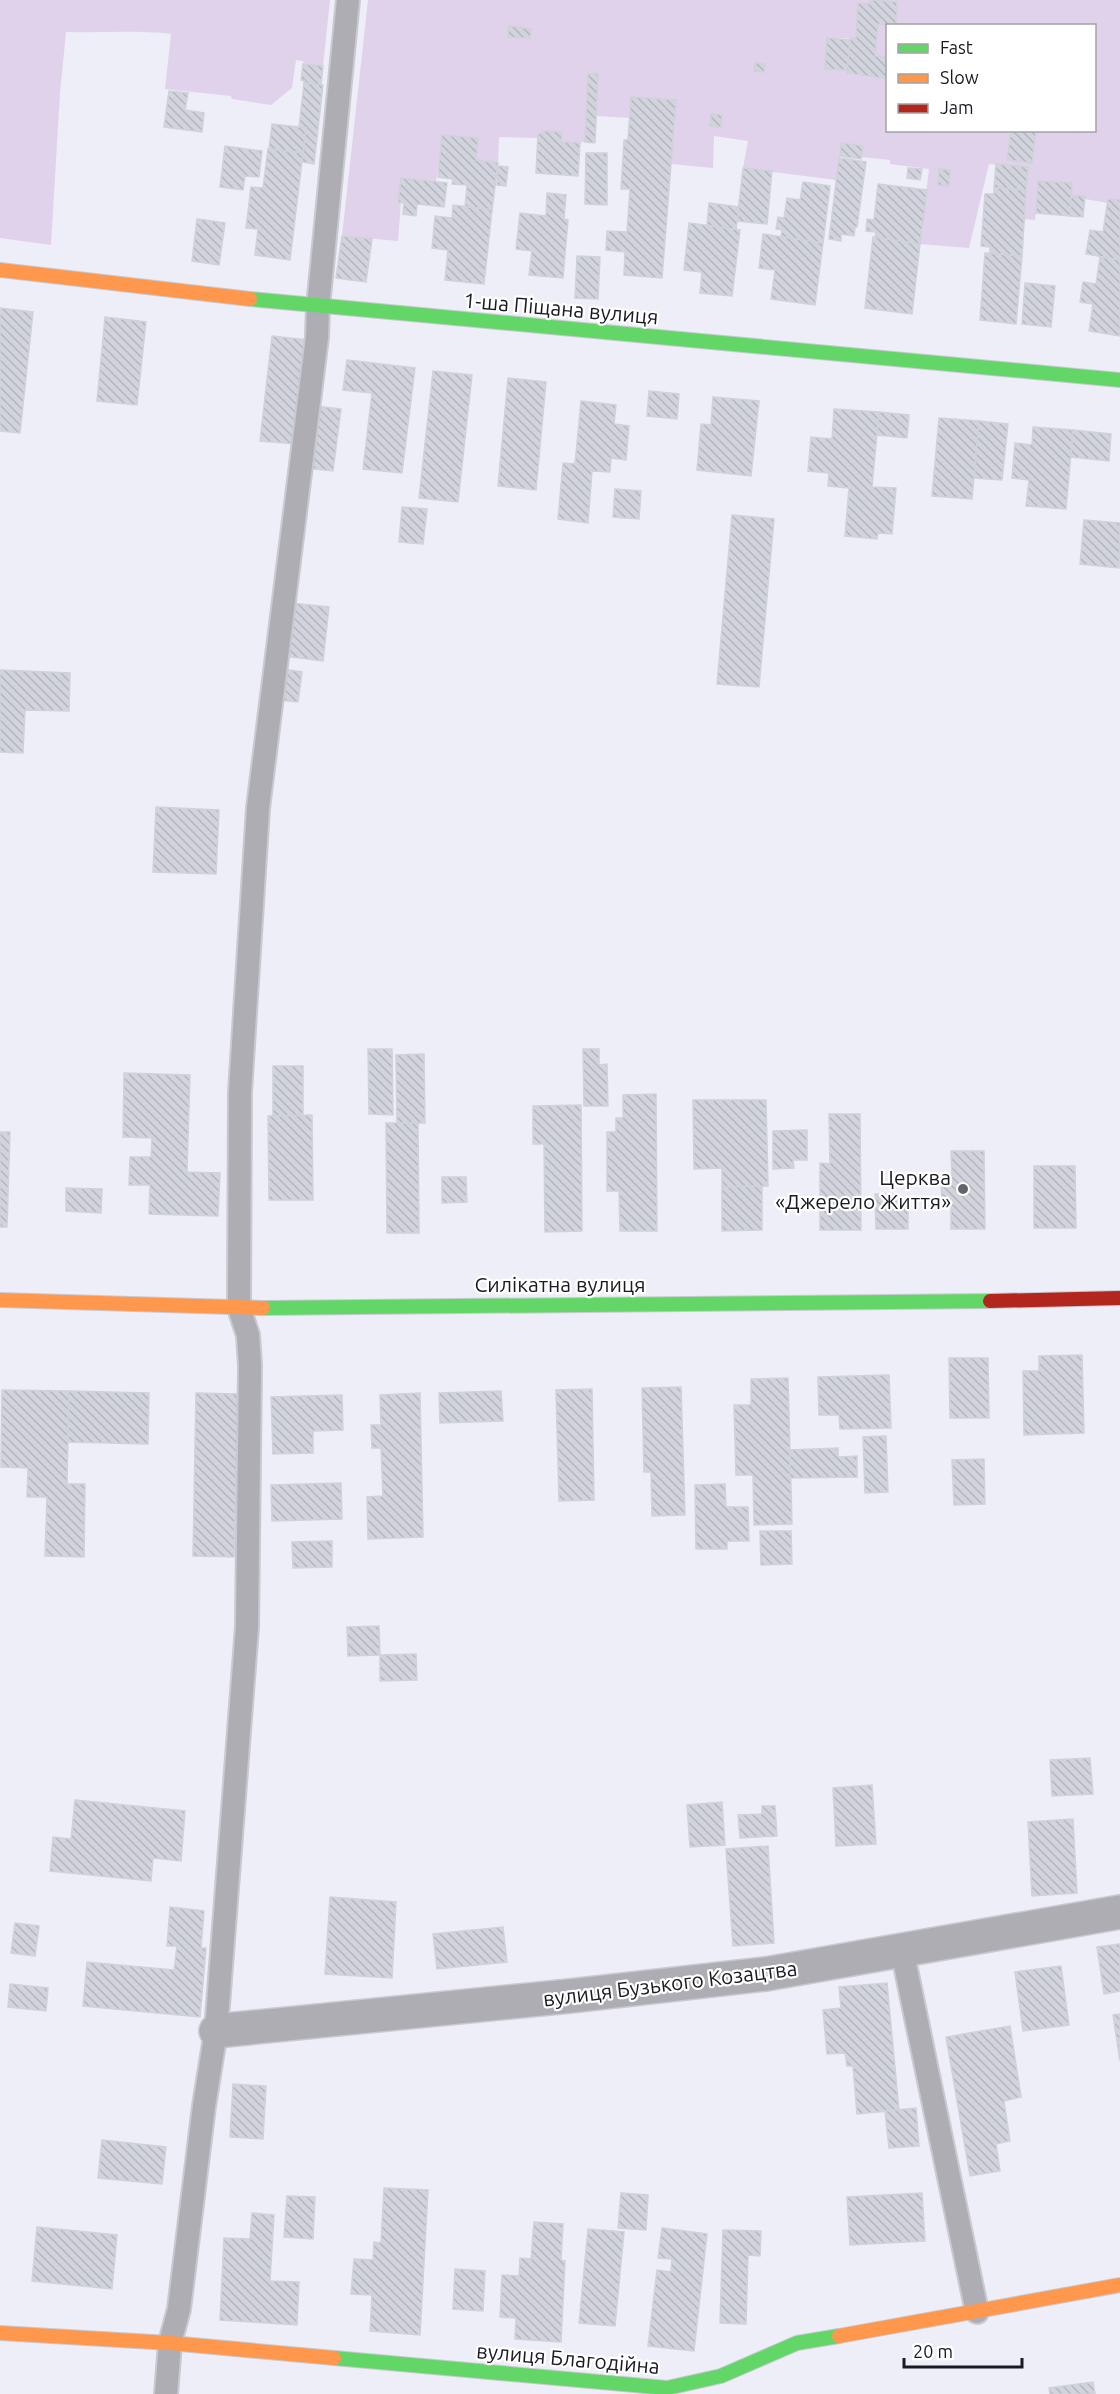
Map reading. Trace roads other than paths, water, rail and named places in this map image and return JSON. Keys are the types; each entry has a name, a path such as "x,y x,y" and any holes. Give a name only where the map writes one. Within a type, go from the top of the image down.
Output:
{"street":[{"name":"1-ша Піщана вулиця","path":"0,270 318,307 1120,380"},
{"name":"Силікатна вулиця","path":"0,1300 238,1308 935,1302 1120,1298"},
{"name":"вулиця Бузького Козацтва","path":"216,2031 766,1974 1120,1912"},
{"name":"вулиця Благодійна","path":"0,2333 170,2343 667,2388 721,2376 797,2343 977,2312 1120,2284"}],"lane":[{"path":"166,2394 170,2343 179,2309 204,2106 216,2031 247,1627 250,1366 249,1335 238,1308 240,1092 258,808 318,337 318,307 348,0"},
{"path":"902,1950 977,2312"}],"place":[{"name":"Церква «Джерело Життя»","path":"963,1189"}]}
